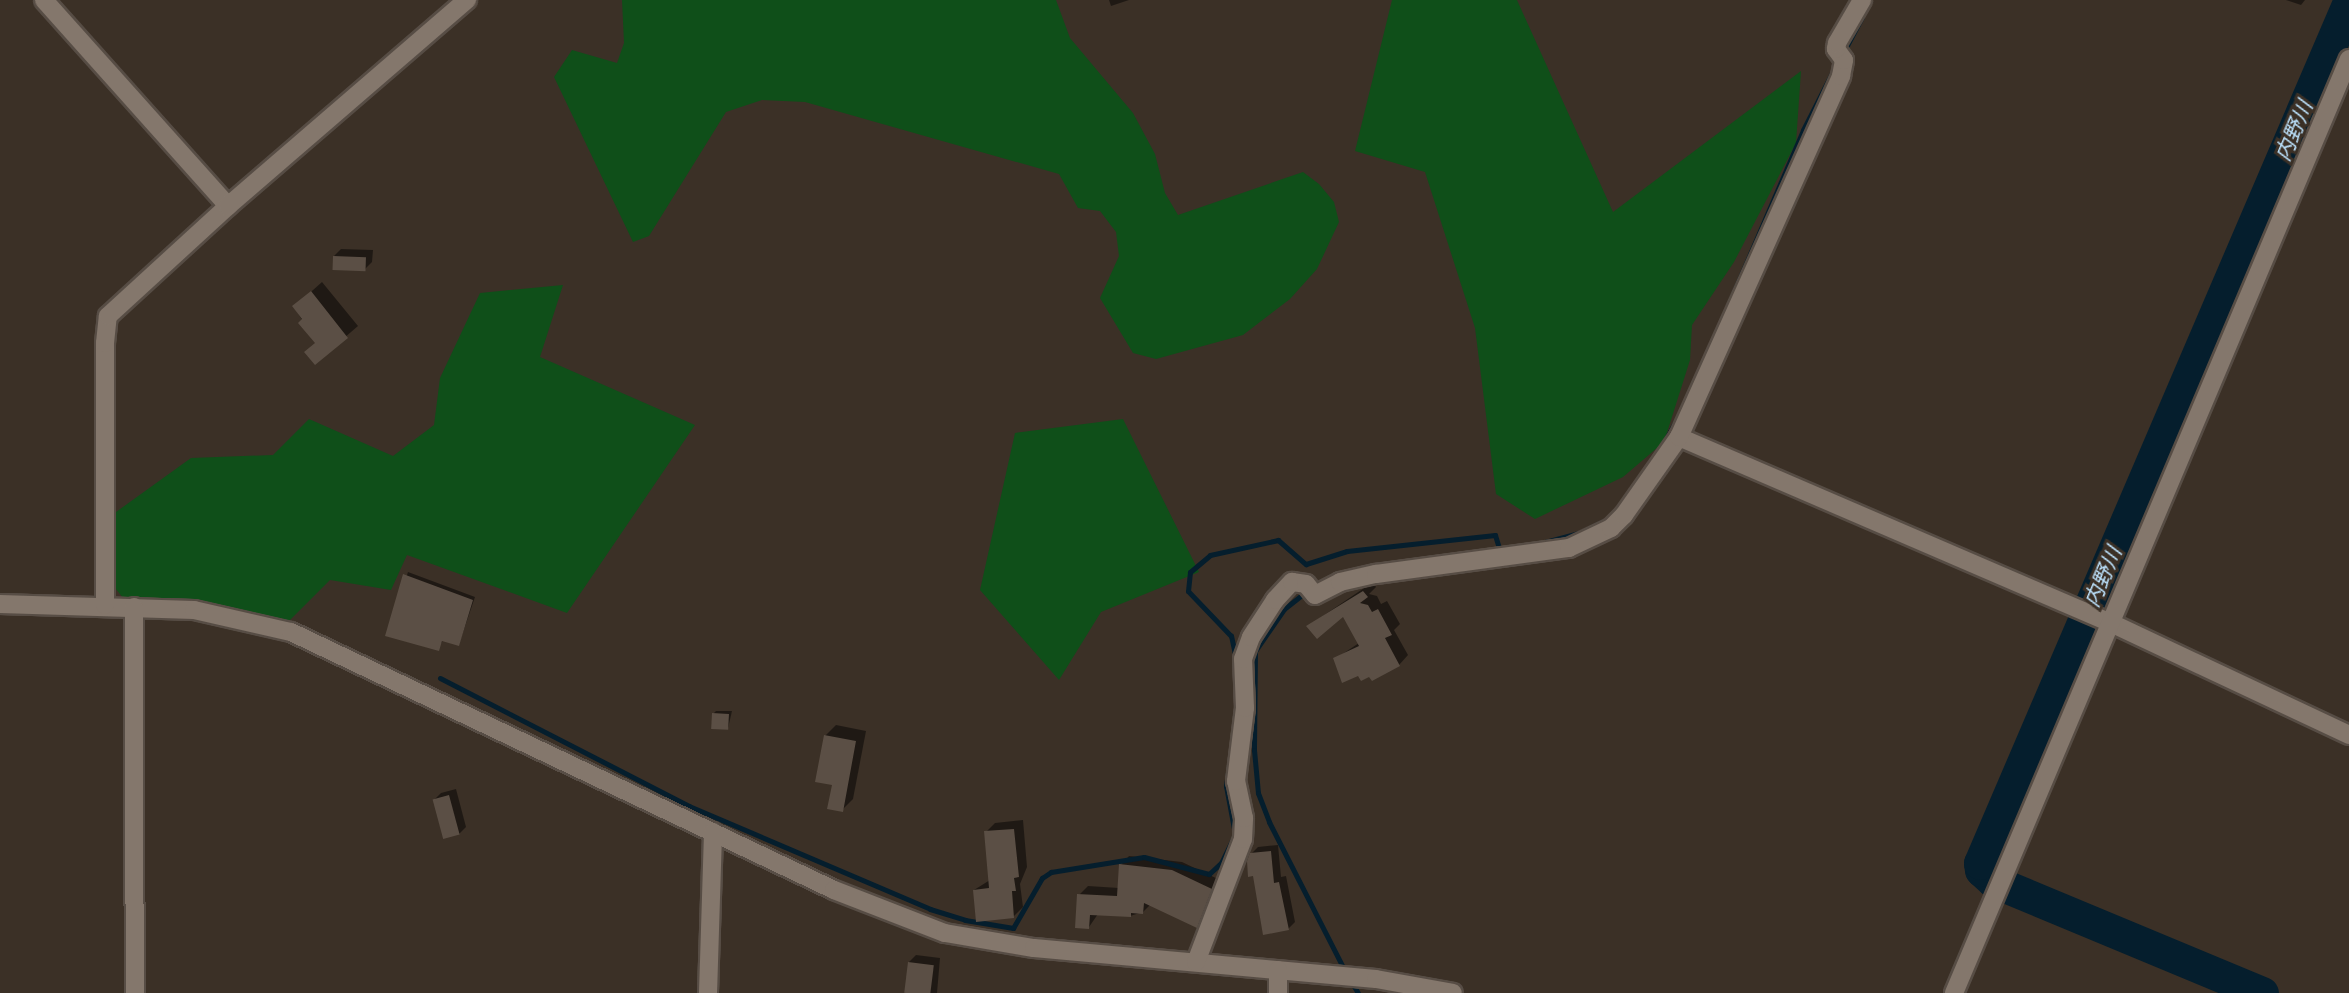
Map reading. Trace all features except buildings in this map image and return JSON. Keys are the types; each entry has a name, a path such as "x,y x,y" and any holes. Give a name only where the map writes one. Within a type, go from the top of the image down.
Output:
{"street":[{"path":"44,0 228,206"},
{"path":"105,605 106,322 114,309 228,206 467,0"},
{"path":"1196,962 1215,917 1245,826 1236,781 1245,708 1243,659 1259,623 1287,586 1301,582 1318,595 1341,582 1376,574 1569,548 1603,533 1624,515 1679,437 1841,76 1844,60 1836,49 1837,43 1862,0"},
{"path":"1954,993 2349,59"},
{"path":"1679,437 2111,623 2349,735"},
{"path":"0,604 105,605 194,610 291,632 834,890 945,933 1034,948 1278,970 1388,987 1453,993"},
{"path":"134,606 135,993"},
{"path":"708,993 713,832"},
{"path":"1278,970 1278,993"}],"green space":[{"path":"622,0 1056,0 1070,38 1133,113 1155,154 1165,193 1178,215 1303,172 1319,184 1334,202 1339,222 1317,269 1290,299 1243,335 1156,359 1133,353 1100,298 1119,256 1116,232 1100,211 1078,208 1059,174 805,102 762,100 726,112 649,236 633,242 554,77 572,50 617,63 624,43"},
{"path":"1392,0 1517,0 1613,212 1801,71 1796,143 1734,262 1692,325 1690,360 1664,442 1623,477 1535,519 1496,494 1475,328 1425,172 1355,151"},
{"path":"563,285 540,357 695,425 567,613 407,555 391,590 330,580 287,623 127,603 112,584 116,512 191,458 273,455 309,419 393,456 434,425 440,378 480,293"},
{"path":"1123,419 1199,572 1101,612 1059,680 980,590 1015,433"}],"waterway":[{"name":"内野川","path":"2262,993 1993,881 1981,870 1980,863 2349,2"},
{"path":"1844,51 1862,17"},
{"path":"1720,324 1803,130 1836,65"},
{"path":"1659,451 1681,412"},
{"path":"1545,542 1579,533 1612,517"},
{"path":"1236,659 1231,636 1188,591 1190,572 1210,555 1278,540 1306,564 1347,551 1495,535 1500,551"},
{"path":"1341,573 1376,566"},
{"path":"1330,578 1317,583 1284,609 1255,651 1254,750 1258,793 1269,822 1346,973"},
{"path":"440,678 689,806 930,909 965,920 1013,928 1042,878 1051,872 1144,857 1209,874 1221,863 1235,834 1226,786 1231,752"},
{"path":"1351,981 1358,993"}]}
